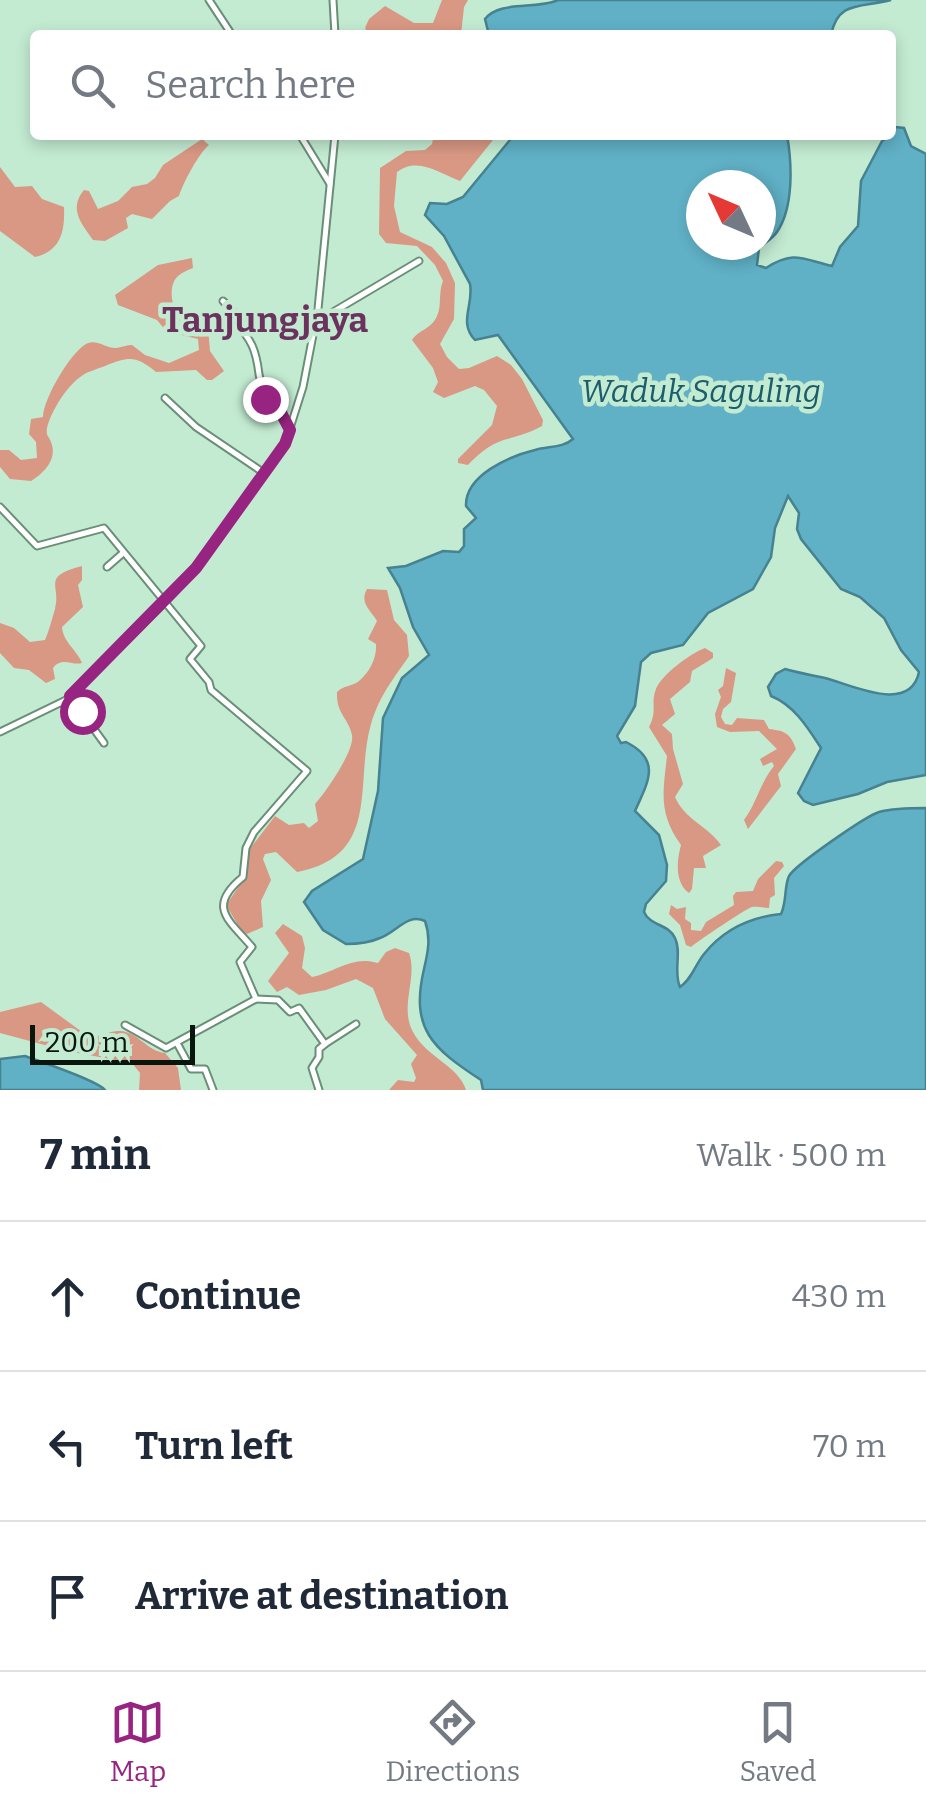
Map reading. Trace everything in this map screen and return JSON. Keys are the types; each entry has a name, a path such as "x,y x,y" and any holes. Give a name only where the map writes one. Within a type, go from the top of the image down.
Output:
{"street":[{"path":"209,0 229,30"},
{"path":"334,0 334,30"},
{"path":"303,140 330,184"},
{"path":"0,732 70,696 166,601 196,568 290,430 303,387 316,316 334,140"},
{"path":"316,316 328,315 419,260"},
{"path":"223,301 238,316 234,322 259,359 265,399 278,407 290,430"},
{"path":"166,398 209,436 264,473"},
{"path":"0,507 37,546 104,528 200,646 190,659 214,694 307,771 254,832 246,848 244,874 222,905 224,915 252,947 240,962 256,999"},
{"path":"107,567 124,552"},
{"path":"70,696 104,744"},
{"path":"125,1025 164,1048 256,999 278,1000 290,1012 301,1009 325,1044"},
{"path":"319,1090 312,1068 320,1049 356,1024"},
{"path":"177,1044 189,1068 205,1070 213,1090"}],"shaded area":[{"path":"442,0 468,0 462,30 365,28 369,19 385,6 414,23 433,23"},
{"path":"200,140 209,145 179,196 152,219 132,214 126,218 128,228 105,241 93,240 77,210 84,190 89,191 98,209 118,201 132,187 147,184 163,165"},
{"path":"433,140 493,140 460,181 421,166 397,172 394,206 400,232 432,247 446,263 455,283 454,319 440,344 459,369 497,356 511,365 543,420 542,426 496,443 468,465 458,463 458,459 492,425 497,406 484,390 475,386 444,398 433,392 438,382 433,368 412,340 437,316 443,281 435,265 417,246 386,243 379,234 380,168 406,151 425,150"},
{"path":"0,167 15,187 32,186 42,199 64,207 60,239 44,254 35,257 0,231"},
{"path":"192,258 193,268 175,280 174,306 180,317 208,327 210,351 224,371 207,380 196,370 156,372 138,360 127,359 85,374 66,391 49,421 47,433 53,454 49,465 31,481 10,479 0,467 0,450 9,450 21,460 37,458 36,442 29,434 31,419 43,417 59,377 86,344 94,342 117,348 132,345 145,355 169,363 199,350 198,339 166,331 157,320 118,305 115,295 158,265"},
{"path":"82,566 78,585 83,607 62,627 82,663 56,664 55,679 46,683 29,670 14,668 0,653 0,623 14,628 30,642 45,640 55,609 57,578"},
{"path":"367,589 387,590 394,620 407,635 409,656 383,696 371,724 363,793 353,834 342,850 324,863 297,872 276,852 265,854 263,859 271,880 261,901 263,927 247,934 226,905 244,879 249,850 275,816 289,825 304,823 309,828 318,821 315,804 345,760 352,742 337,692 359,681 374,659 376,644 368,639 377,621 365,602"},
{"path":"705,648 713,653 713,658 692,671 690,682 670,699 675,714 662,725 672,734 683,784 675,797 685,812 721,845 703,856 706,868 694,868 689,893 679,877 681,845 665,812 667,756 649,727 659,683 677,665"},
{"path":"726,668 736,673 731,702 721,717 725,724 732,725 737,718 764,720 769,729 789,736 796,749 778,774 781,786 748,829 744,820 774,766 772,762 763,766 760,759 777,749 759,731 730,732 717,727 715,714 721,697 718,690 723,686"},
{"path":"776,861 784,866 774,878 775,895 770,898 769,908 752,907 691,947 686,945 680,925 669,914 671,905 677,909 686,907 685,919 691,923 691,930 701,931 706,922 734,905 736,892 753,891 758,879"},
{"path":"283,924 302,936 302,968 312,977 360,961 378,963 395,948 409,953 408,1013 413,1032 457,1074 466,1090 389,1090 398,1080 414,1082 411,1064 417,1055 385,1019 373,988 356,979 299,995 287,987 277,992 268,981 289,953 275,933"},
{"path":"41,1002 89,1037 121,1031 165,1053 178,1068 181,1090 139,1090 140,1073 132,1063 0,1033 0,1012"}],"water":[{"path":"558,0 891,0 852,7 839,16 832,30 488,30 485,19 500,9"},
{"name":"Waduk Saguling","path":"896,127 904,128 911,146 926,154 926,775 887,782 813,805 798,793 821,748 794,711 771,696 768,687 776,674 785,669 892,694 913,685 919,672 901,650 884,618 860,597 841,589 801,539 797,529 799,513 788,496 775,528 771,557 753,589 708,613 683,645 651,653 641,662 635,706 617,736 621,743 637,749 648,764 647,781 635,811 659,835 667,865 666,881 644,912 675,938 680,987 704,954 729,931 749,921 781,914 789,876 817,852 879,812 926,808 926,1090 483,1090 481,1080 438,1047 423,1022 420,990 428,951 425,921 413,919 376,940 346,944 323,930 304,902 312,891 363,859 378,791 383,718 402,678 429,655 388,568 406,566 443,551 459,552 464,546 464,529 476,518 466,506 468,495 481,476 514,457 573,439 498,335 475,340 470,333 470,284 444,236 425,215 430,203 447,204 463,197 510,140 788,140 789,198 776,233 776,170 686,170 686,260 758,260 757,265 766,268 784,259 798,258 832,266 840,247 858,226 861,181 882,141 896,140"},
{"path":"25,1056 80,1076 105,1090 0,1090 0,1059"}],"district":[{"name":"Tanjungjaya","path":"265,320"}],"route":[{"path":"82,711 70,696 196,568 285,444 290,430 278,407 265,399"}]}
